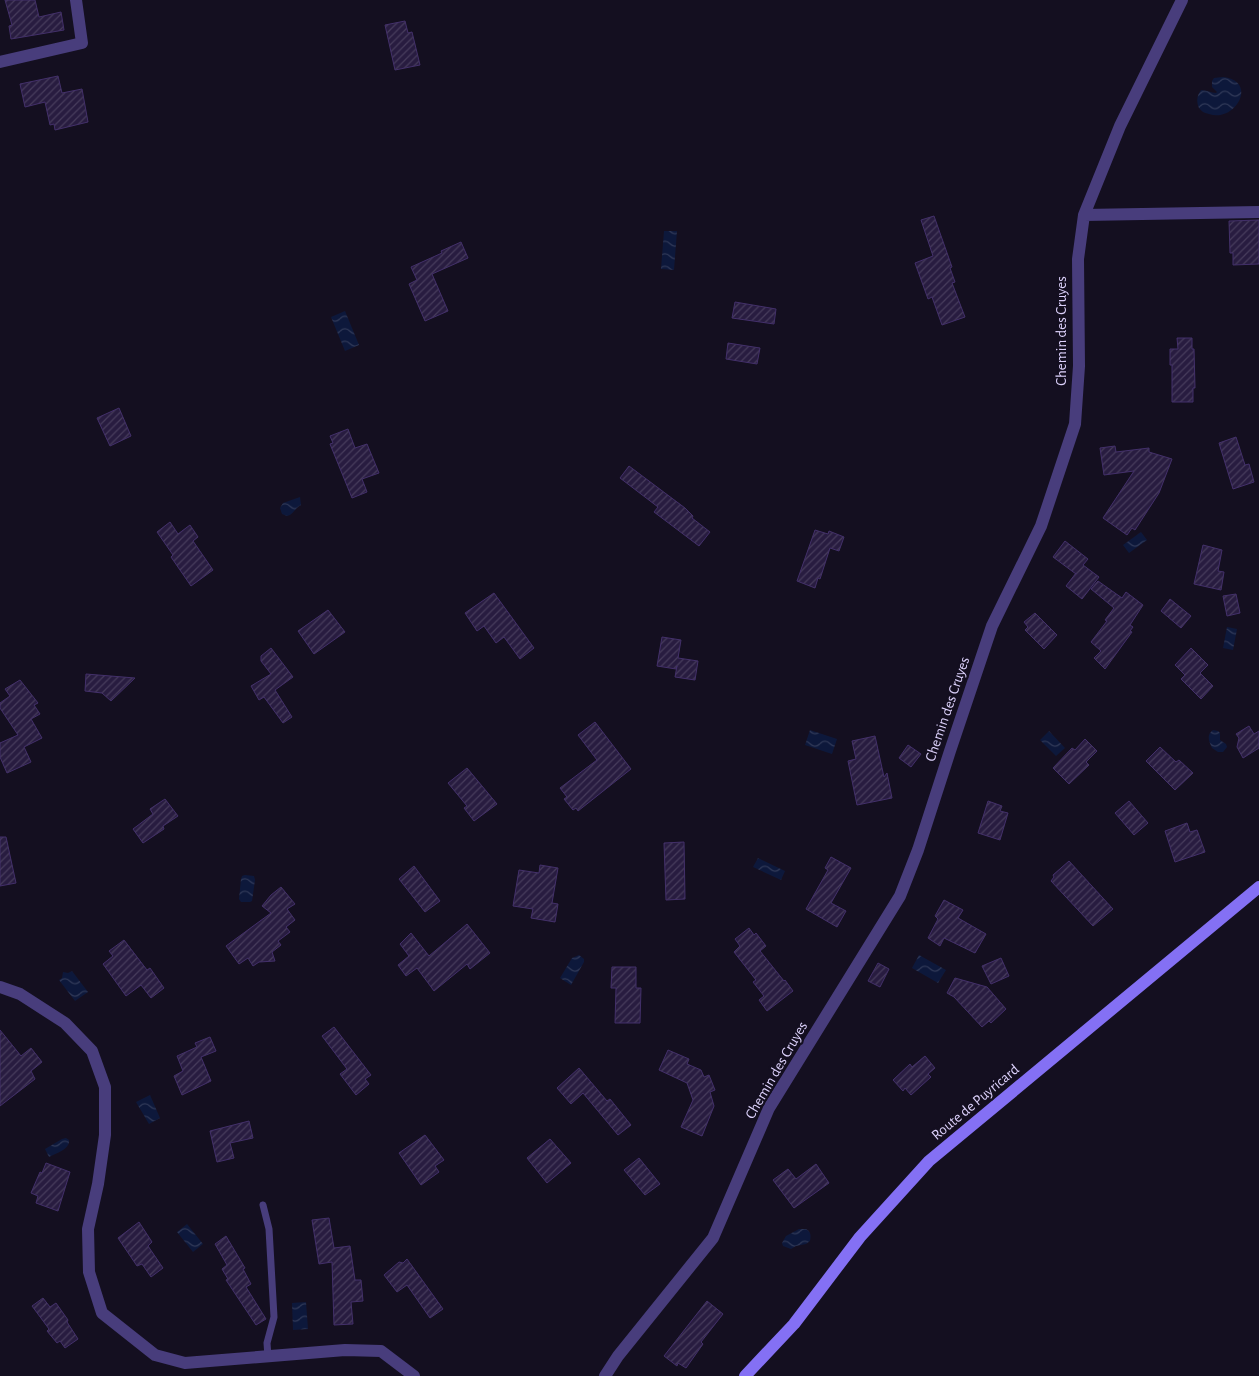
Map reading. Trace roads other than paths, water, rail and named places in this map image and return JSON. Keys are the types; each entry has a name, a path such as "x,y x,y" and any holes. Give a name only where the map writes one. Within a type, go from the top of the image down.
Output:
{"main road":[{"name":"Route de Puyricard","path":"745,1376 794,1324 860,1236 929,1161 1259,887"}],"street":[{"path":"0,62 82,43 76,0"},
{"name":"Chemin des Cruyes","path":"605,1376 618,1356 713,1238 769,1108 900,896 918,850 992,626 1041,526 1075,424 1079,366 1078,259 1084,215 1120,126 1182,0"},
{"path":"1084,215 1259,212"},
{"path":"0,987 20,994 66,1023 92,1051 105,1087 105,1135 98,1184 88,1229 89,1272 102,1313 155,1355 185,1363 345,1350 381,1351 414,1376"}],"lane":[{"path":"263,1205 269,1229 274,1317 267,1343 268,1357"}],"water":[{"path":"1223,77 1234,80 1240,86 1239,100 1227,113 1219,115 1204,112 1197,103 1201,90 1216,93 1212,87 1212,81 1214,78"},
{"path":"664,231 677,231 674,270 661,269"},
{"path":"345,311 359,345 345,351 331,317"},
{"path":"300,497 301,505 287,516 282,514 280,508 283,503"},
{"path":"1141,532 1147,540 1129,553 1123,545"},
{"path":"1227,627 1237,629 1233,650 1223,648"},
{"path":"810,730 837,739 832,754 805,745"},
{"path":"1213,730 1220,733 1220,740 1226,744 1227,747 1223,752 1218,752 1212,748 1209,736"},
{"path":"1049,731 1065,748 1056,756 1040,740"},
{"path":"758,858 785,871 781,880 753,867"},
{"path":"245,875 254,876 255,880 252,901 250,902 241,902 239,899 241,879"},
{"path":"579,955 584,959 584,962 571,985 560,978 572,958"},
{"path":"919,955 946,970 938,983 912,968"},
{"path":"72,971 88,992 75,1001 59,980 62,978 63,972 68,973"},
{"path":"150,1095 160,1118 149,1124 136,1102"},
{"path":"66,1138 69,1140 67,1146 49,1157 45,1149"},
{"path":"187,1224 203,1244 193,1252 177,1232"},
{"path":"799,1229 809,1231 810,1241 791,1249 783,1246 782,1243 786,1236"},
{"path":"306,1302 308,1329 293,1330 292,1303"}]}
